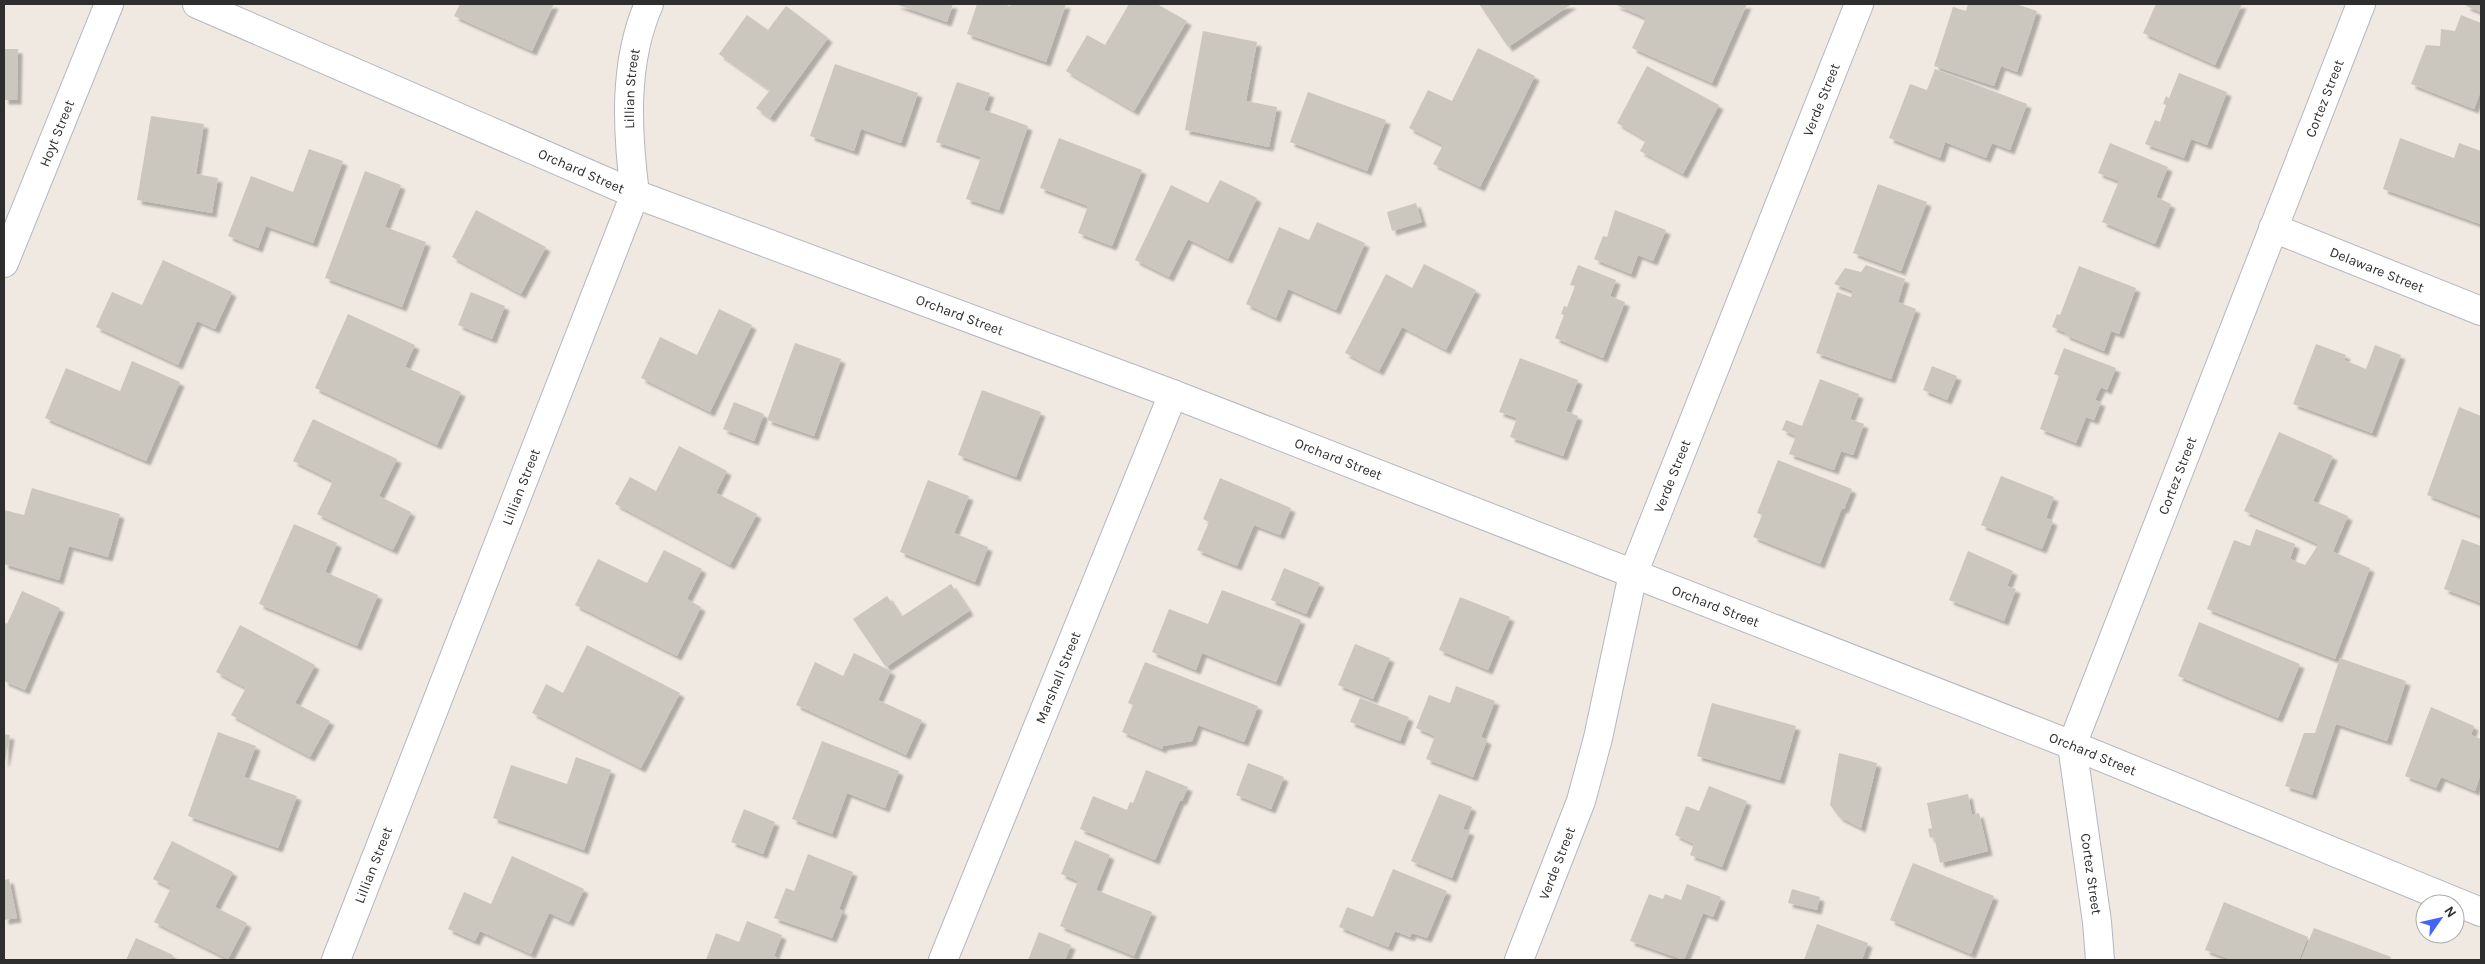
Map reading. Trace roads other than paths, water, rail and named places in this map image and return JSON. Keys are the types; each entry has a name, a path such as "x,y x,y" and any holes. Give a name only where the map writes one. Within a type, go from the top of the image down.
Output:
{"street":[{"name":"Hoyt Street","path":"4,263 109,4"},
{"name":"Orchard Street","path":"199,4 635,194 1172,394 2072,745 2481,912"},
{"name":"Lillian Street","path":"336,960 635,194 630,158 629,106 638,36 649,4"},
{"name":"Verde Street","path":"1519,960 1582,801 1598,738 1634,574 1859,4"},
{"name":"Cortez Street","path":"2100,960 2097,922 2072,745 2361,4"},
{"name":"Delaware Street","path":"2273,228 2481,311"},
{"name":"Marshall Street","path":"943,960 1172,394"}]}
